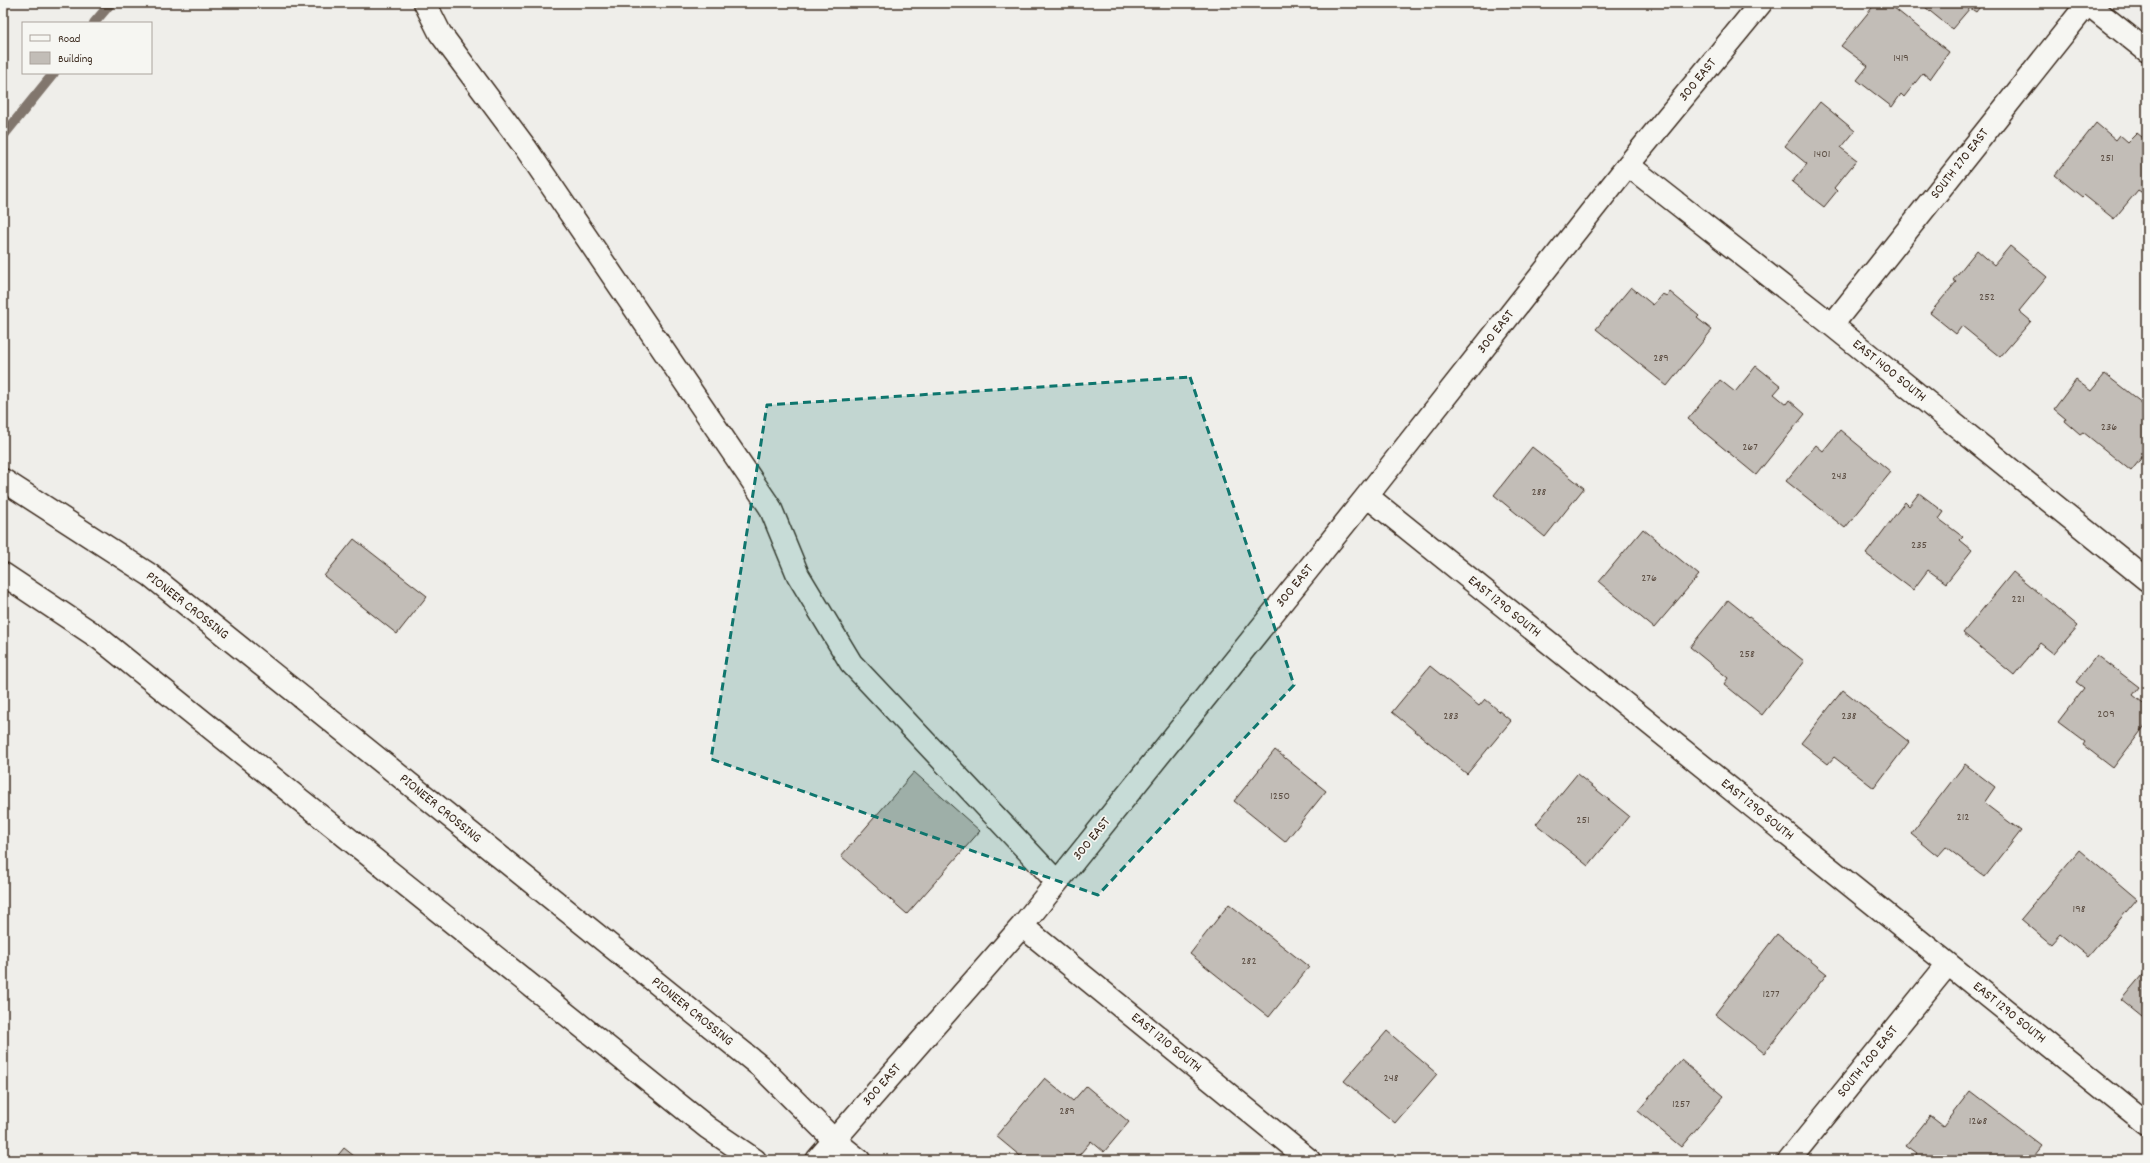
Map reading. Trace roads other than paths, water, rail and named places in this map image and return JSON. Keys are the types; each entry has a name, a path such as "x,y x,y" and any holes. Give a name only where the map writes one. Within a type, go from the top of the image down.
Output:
{"main road":[{"path":"425,3 440,33 525,147 770,507 798,575 851,663 1057,882"},
{"name":"300 EAST","path":"817,1160 1022,926 1367,496 1628,165 1761,3"},
{"path":"2088,4 2147,51"},
{"name":"SOUTH 270 EAST","path":"1832,326 2088,4"},
{"name":"EAST 1400 SOUTH","path":"1628,165 1832,326 2147,580"},
{"name":"PIONEER CROSSING","path":"3,480 150,575 761,1067 834,1140 859,1160"},
{"name":"EAST 1290 SOUTH","path":"1367,496 2147,1124"},
{"path":"3,574 99,638 708,1128 755,1160"},
{"name":"EAST 1210 SOUTH","path":"1022,926 1309,1160"},
{"name":"SOUTH 200 EAST","path":"1789,1160 1948,964"}],"waterway":[{"path":"95,22 111,3"},
{"path":"3,136 53,74"}]}
